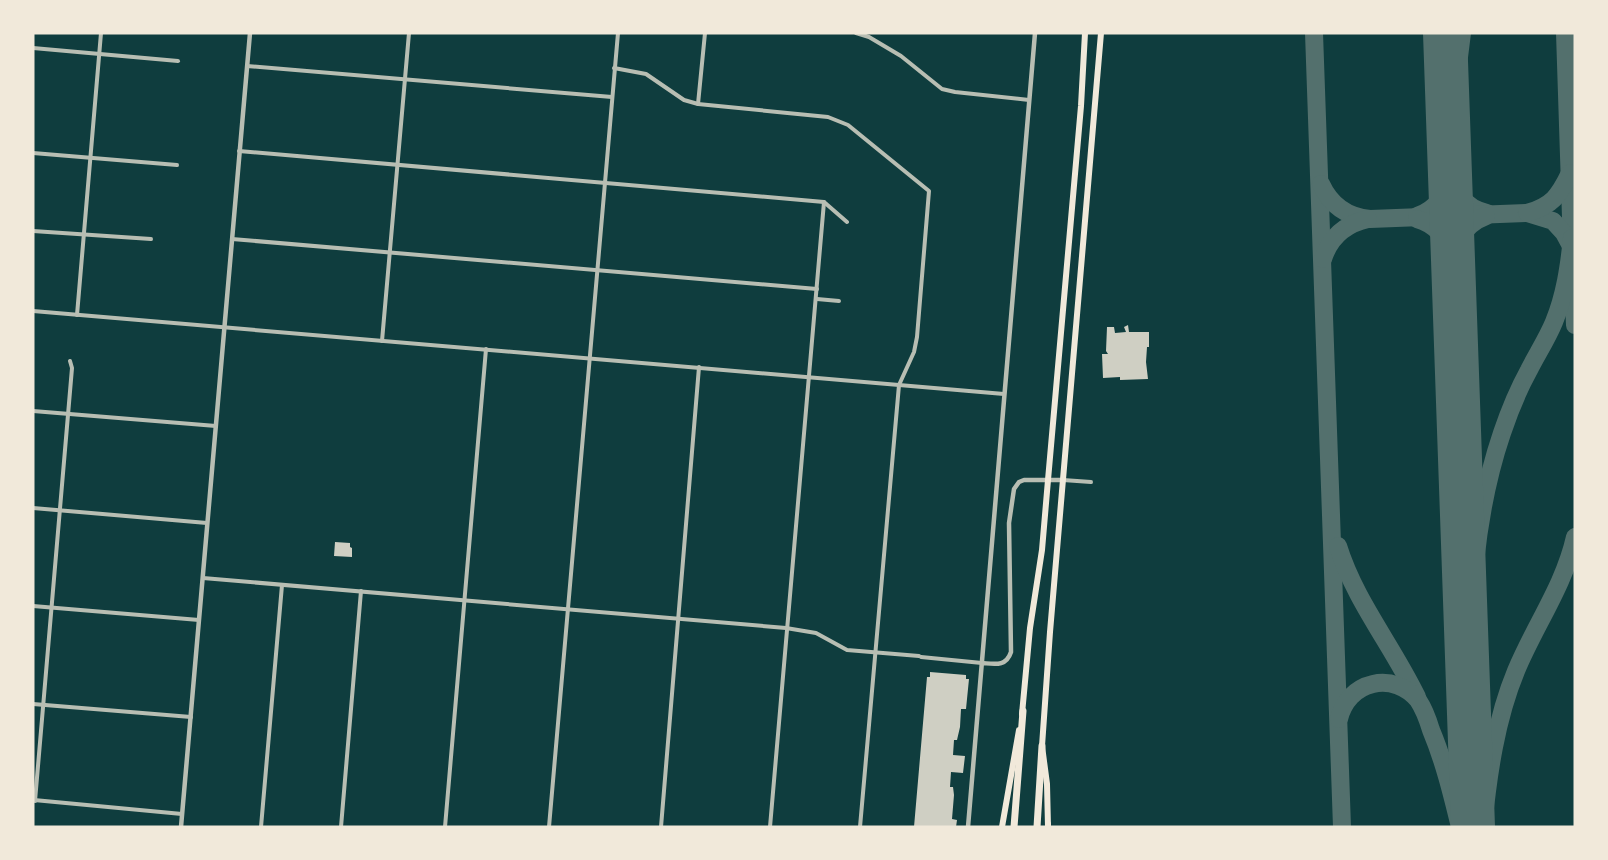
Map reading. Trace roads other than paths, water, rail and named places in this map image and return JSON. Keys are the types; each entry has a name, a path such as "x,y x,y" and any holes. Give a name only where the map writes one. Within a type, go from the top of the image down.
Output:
{"highway":[{"path":"1014,827 1021,761 1023,711"},
{"path":"1037,827 1042,746"}],"main road":[{"path":"1002,827 1023,711 1030,628 1042,550 1081,106 1085,33"},
{"path":"1048,826 1047,784 1042,746 1101,33"},
{"path":"1081,106 1095,107"}],"street":[{"path":"77,315 101,33"},
{"path":"181,827 250,33"},
{"path":"382,341 409,33"},
{"path":"549,827 618,33"},
{"path":"698,104 705,33"},
{"path":"856,33 869,37 902,56 942,89 1029,100"},
{"path":"968,827 1035,33"},
{"path":"33,48 178,61"},
{"path":"247,66 612,97"},
{"path":"614,68 646,74 684,100 698,104 828,117 848,125 929,192 917,337 914,352 899,385 860,827"},
{"path":"239,151 824,202 847,222"},
{"path":"33,153 177,165"},
{"path":"770,827 824,202"},
{"path":"33,231 152,239"},
{"path":"232,239 817,289"},
{"path":"817,299 839,301"},
{"path":"33,311 1004,394"},
{"path":"445,827 486,349"},
{"path":"70,361 72,368 69,414 34,800 182,814"},
{"path":"661,827 699,367"},
{"path":"33,411 216,426"},
{"path":"202,578 786,628 816,633 847,650 1001,664 1006,661 1011,652 1009,523 1014,489 1019,482 1024,480 1091,482"},
{"path":"33,508 207,523"},
{"path":"261,827 282,585"},
{"path":"341,827 361,591"},
{"path":"33,606 199,620"},
{"path":"33,704 191,717"}]}
